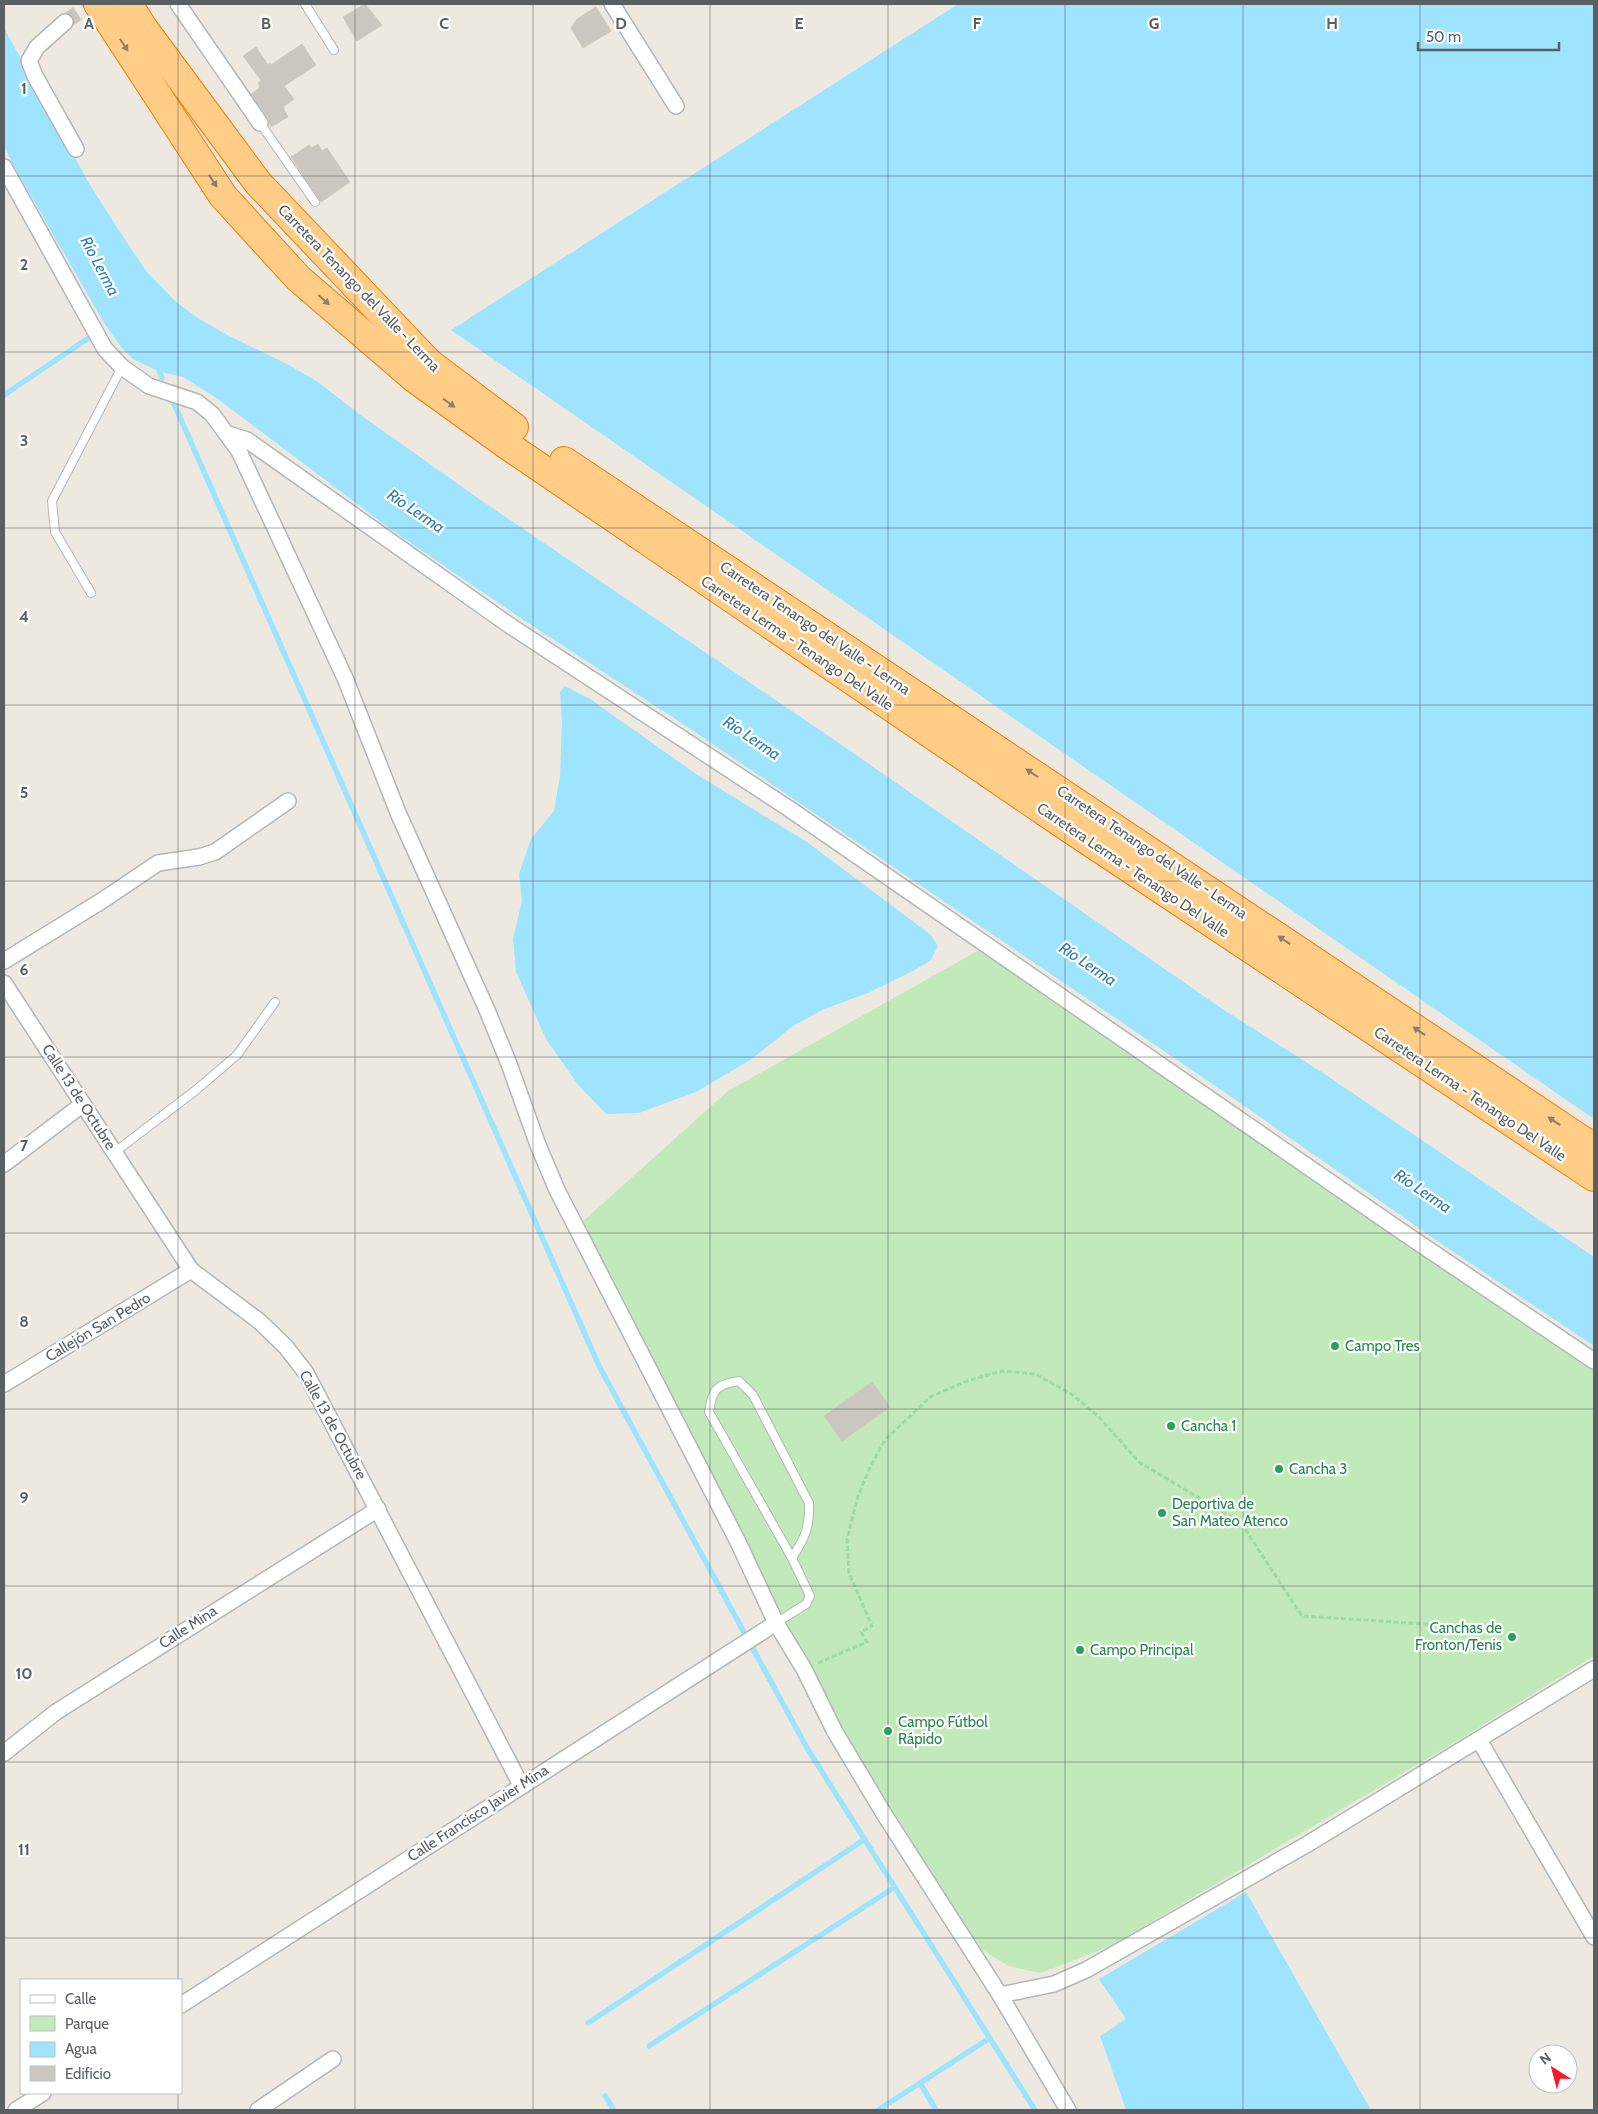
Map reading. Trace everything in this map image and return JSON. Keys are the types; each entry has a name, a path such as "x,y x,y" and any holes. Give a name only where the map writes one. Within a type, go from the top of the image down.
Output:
{"highway":[{"name":"Carretera Lerma - Tenango Del Valle","path":"98,4 223,196 298,278 414,378 515,450 1063,824 1594,1177"},
{"name":"Carretera Tenango del Valle - Lerma","path":"128,4 144,29 258,183 429,363 520,431 1594,1148"}],"street":[{"path":"178,4 260,123"},
{"path":"612,4 676,106"},
{"path":"65,22 37,47 30,61 35,76 76,149"},
{"path":"4,167 48,251 105,349 122,368 150,386 197,402 212,414 228,434 243,460 345,678 399,815 493,1025 538,1145 558,1190 738,1542 776,1623 804,1669 835,1732 874,1798 1000,1995 1068,2110"},
{"path":"228,434 248,440 509,625 788,808 1393,1225 1594,1361"},
{"path":"4,961 102,900 158,862 199,857 214,852 288,800"},
{"name":"Calle 13 de Octubre","path":"4,983 192,1270 259,1320 286,1347 306,1373 521,1785"},
{"path":"4,1164 83,1104"},
{"name":"Callejón San Pedro","path":"4,1384 192,1270"},
{"name":"Calle Mina","path":"4,1753 56,1712 378,1509"},
{"name":"Calle Francisco Javier Mina","path":"182,2004 776,1623"},
{"path":"1000,1995 1054,1984 1086,1970 1306,1845 1594,1670"},
{"path":"1479,1740 1594,1937"},
{"path":"258,2110 333,2059"},
{"path":"16,2110 38,2101"}],"lane":[{"path":"305,4 334,50"},
{"path":"260,123 314,202"},
{"path":"90,593 55,532 52,501 122,368"},
{"path":"114,1152 196,1090 237,1055 275,1002"},
{"path":"776,1623 806,1604 810,1596 792,1558 709,1412 712,1394 724,1383 739,1382 752,1394 808,1503 810,1521 803,1541 792,1558"}],"path":[{"path":"804,1669 867,1642 861,1632 872,1626 849,1572 848,1539 858,1496 871,1465 885,1440 930,1397 967,1381 1002,1371 1034,1374 1073,1395 1099,1416 1139,1462 1240,1523 1302,1616 1439,1626"}],"green space":[{"name":"Deportiva de San Mateo Atenco","path":"981,949 1594,1369 1594,1656 1464,1737 1111,1946 1041,1973 1008,1966 975,1945 825,1700 580,1224 728,1091"}],"water":[{"path":"958,4 1594,4 1594,1119 451,330"},
{"name":"Río Lerma","path":"4,28 90,185 146,271 176,302 201,320 229,336 287,364 318,382 359,414 488,505 833,739 1221,1008 1320,1071 1594,1257 1594,1346 1433,1238 1233,1098 692,730 519,617 393,531 218,399 183,377 160,372 133,359 121,347 106,326 13,165 4,145"},
{"path":"565,686 590,699 696,774 807,842 931,935 938,946 931,960 868,993 824,1009 793,1026 752,1059 696,1092 639,1113 606,1114 579,1086 546,1039 516,972 513,939 522,901 519,874 531,839 554,811 560,776 562,720 560,692"},
{"path":"1246,1892 1371,2110 1126,2110 1100,2036 1126,2019 1099,1979"}],"building":[{"path":"365,4 382,25 357,41 343,17"},
{"path":"596,7 611,31 583,48 571,28 577,19"},
{"path":"302,44 316,65 284,86 294,99 283,107 288,117 271,127 268,118 251,94 260,88 258,83 261,80 243,56 256,47 268,65 270,63 271,65"},
{"path":"318,144 322,151 327,148 350,182 321,202 291,157 309,145 311,148"},
{"path":"872,1382 890,1407 842,1441 824,1416"}],"waterway":[{"path":"4,395 87,339"},
{"path":"157,366 162,378"},
{"path":"171,397 599,1366 807,1748 1035,2110"},
{"path":"588,2023 865,1839"},
{"path":"649,2046 895,1887"},
{"path":"878,2110 990,2038"},
{"path":"920,2083 936,2110"},
{"path":"605,2096 614,2110"}],"tunnel":[{"path":"65,22 91,4"}],"place":[{"name":"Campo Tres","path":"1335,1346"},
{"name":"Cancha 1","path":"1171,1426"},
{"name":"Cancha 3","path":"1279,1469"},
{"name":"Deportiva de San Mateo Atenco","path":"1162,1513"},
{"name":"Canchas de Fronton/Tenis","path":"1512,1637"},
{"name":"Campo Principal","path":"1080,1650"},
{"name":"Campo Fútbol Rápido","path":"888,1731"}]}
